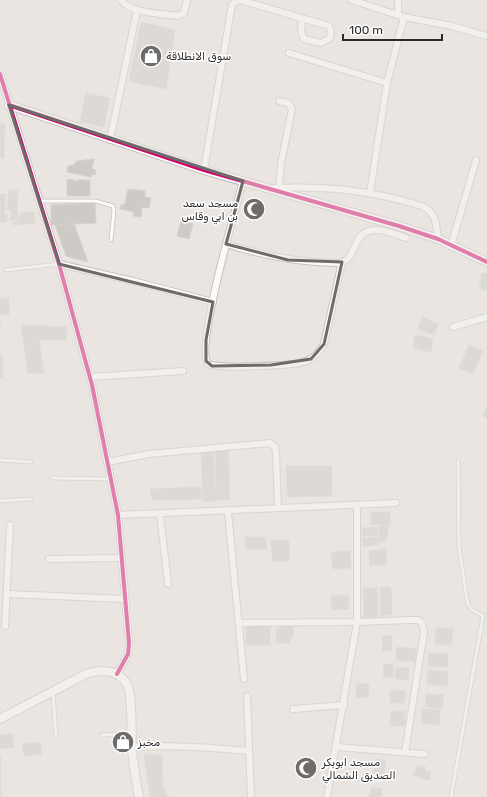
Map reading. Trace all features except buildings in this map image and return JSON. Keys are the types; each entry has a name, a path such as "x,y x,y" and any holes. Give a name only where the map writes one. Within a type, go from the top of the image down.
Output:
{"street":[{"path":"121,0 124,5 137,10 178,16 184,13 187,0"},
{"path":"204,170 232,4 240,0 302,18 329,26 331,31 330,38 321,43 304,39 301,32 302,18"},
{"path":"351,0 401,16 452,26 487,36"},
{"path":"370,193 387,83 401,16 398,0"},
{"path":"110,140 137,10"},
{"path":"289,53 387,83"},
{"path":"0,74 59,264 90,377 118,515 129,648 128,654 117,674"},
{"path":"279,101 288,104 292,109 281,164 279,188"},
{"path":"9,105 110,140 204,170 358,212 438,239 487,262"},
{"path":"451,246 476,160"},
{"path":"243,181 226,244 213,302 206,340 205,355 208,364 244,366 306,362 318,352 324,344 342,262"},
{"path":"269,188 314,187 370,193 429,210 436,220 438,239"},
{"path":"226,244 261,255 288,260 320,263 342,262 349,257 358,238 362,234 380,230 406,238"},
{"path":"59,264 133,281 213,302"},
{"path":"453,327 487,317"},
{"path":"90,377 184,371"},
{"path":"107,462 149,454 270,443 275,447 276,452 278,508"},
{"path":"118,515 228,512 278,508 396,503"},
{"path":"327,797 337,747 357,622 357,505"},
{"path":"228,512 235,604 239,623 244,678"},
{"path":"160,514 168,584"},
{"path":"5,626 10,525"},
{"path":"49,559 122,558"},
{"path":"7,594 126,598"},
{"path":"239,623 418,620 423,627 417,682 405,752"},
{"path":"2,716 53,690 98,670 117,674 128,688 132,747 139,797"},
{"path":"247,696 251,797"},
{"path":"293,709 344,704"},
{"path":"132,747 164,745 214,747 248,751"},
{"path":"337,747 425,754"}],"lane":[{"path":"39,201 96,201 113,206 114,210 111,240"},
{"path":"6,270 59,264"},
{"path":"0,460 31,462"},
{"path":"451,797 485,616 472,610 468,604 466,594 459,546 458,461"},
{"path":"52,478 110,479"},
{"path":"0,501 31,499"},
{"path":"53,690 56,736"},
{"path":"102,735 131,734"}],"highlighted area":[{"path":"9,105 243,181 226,244 288,260 342,262 324,344 311,359 271,365 212,366 206,361 206,340 213,302 59,264"}],"cycle path":[{"path":"0,74 59,264 92,385 118,515 129,643 128,654 117,674"},
{"path":"9,105 204,170 399,226 438,239 487,262"}],"place":[{"name":"سوق الانطلاقة","path":"151,56"},
{"name":"مسجد سعد بن ابي وقاس","path":"254,209"},
{"name":"مخبز","path":"123,742"},
{"name":"مسجد ابوبكر الصديق الشمالي","path":"306,768"}]}
